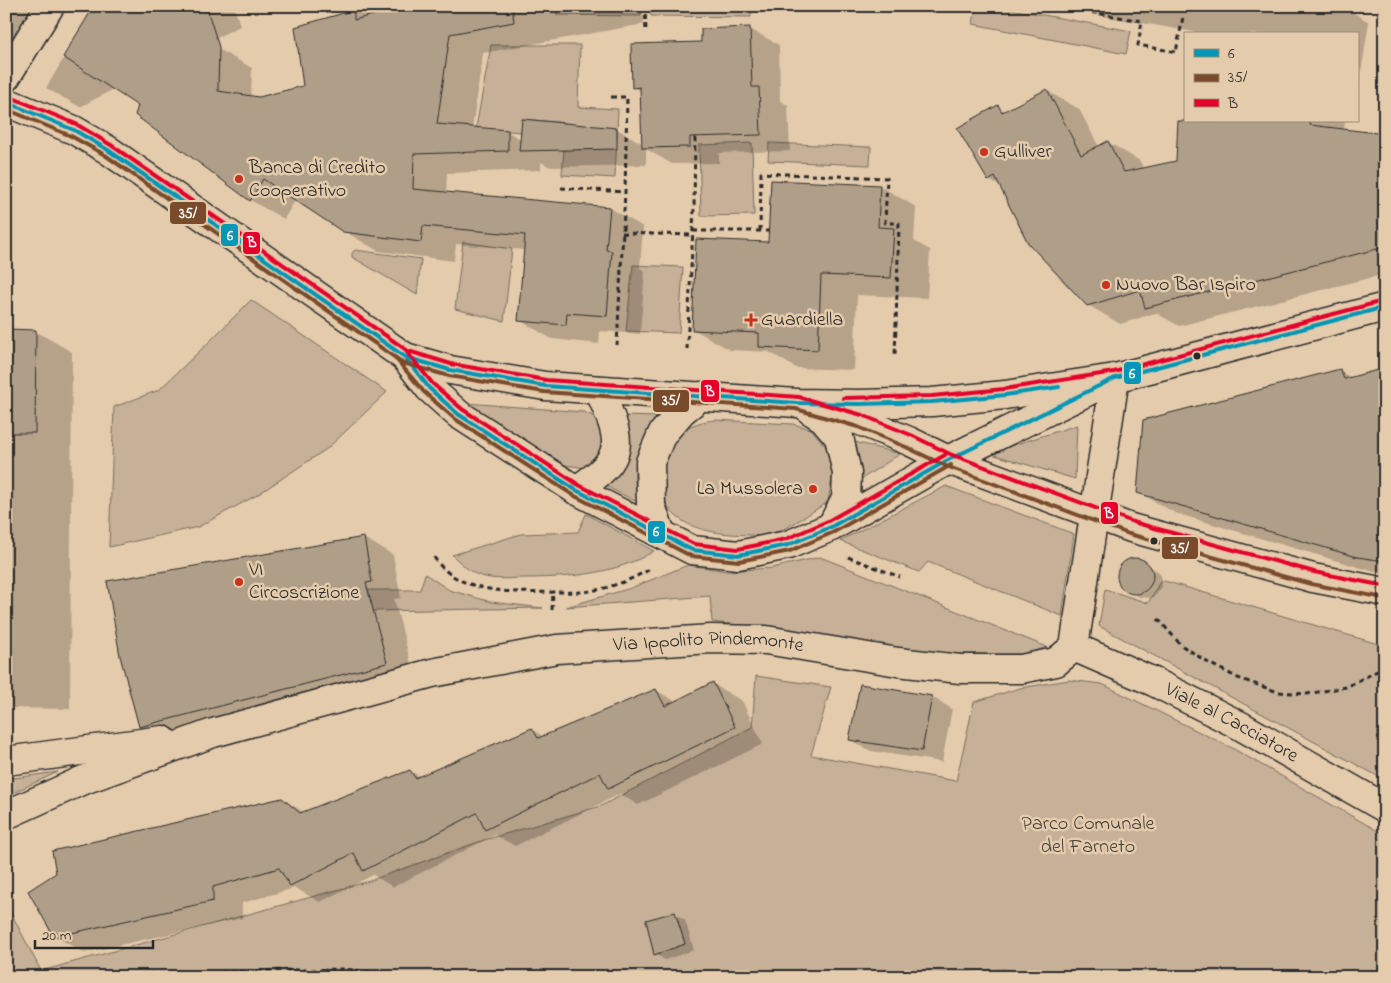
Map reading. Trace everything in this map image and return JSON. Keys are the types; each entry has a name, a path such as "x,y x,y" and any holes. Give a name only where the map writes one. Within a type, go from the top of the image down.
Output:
{"street":[{"path":"6,78 50,6"},
{"path":"6,102 74,130 108,150 405,357 429,388 458,414 576,490 692,550 738,555 788,545 831,527 948,460 1115,378"},
{"path":"405,357 450,370 545,386 797,403 932,402 1005,395 1115,378 1385,307"},
{"path":"1074,646 1115,378"},
{"path":"576,490 595,478 611,461 617,442 611,418 600,390"},
{"path":"661,533 651,506 650,462 662,434 682,411 701,396"},
{"path":"797,403 860,421 909,440 948,460 1131,528 1313,578 1385,592"},
{"path":"797,403 823,418 840,437 847,473 846,499 831,527"},
{"name":"Via Ippolito Pindemonte","path":"6,815 81,782 213,733 432,673 557,649 712,639 766,640 907,663 960,669 1020,669 1056,662 1074,646"},
{"name":"Viale al Cacciatore","path":"1074,646 1154,682 1239,725 1385,808"},
{"name":"Via Ippolito Pindemonte","path":"6,761 213,733"}],"path":[{"path":"645,6 646,32"},
{"path":"1056,6 1142,21 1138,45 1176,52 1183,17"},
{"path":"611,97 627,97 625,192 617,345"},
{"path":"687,349 695,137"},
{"path":"760,231 761,173 887,178 885,223 899,223 895,357"},
{"path":"561,188 625,192"},
{"path":"622,233 769,231"},
{"path":"846,556 900,577"},
{"path":"434,557 439,564 457,579 504,592 589,591 634,579 656,566"},
{"path":"552,610 553,592"},
{"path":"1158,618 1181,645 1208,662 1238,678 1278,692 1307,694 1346,687 1385,667"},
{"path":"132,977 144,974 344,969 419,977"}],"green space":[{"path":"556,6 641,6 641,16 557,15"},
{"path":"650,6 751,6 751,17 651,16"},
{"path":"976,6 994,6 1131,31 1126,54 973,24"},
{"path":"491,45 580,45 578,107 618,109 615,178 562,175 566,123 522,119 521,132 476,128"},
{"path":"752,143 754,215 701,216 699,145"},
{"path":"769,143 871,147 870,165 768,161"},
{"path":"463,242 512,249 504,321 455,309"},
{"path":"355,250 421,259 417,295 352,257 352,253"},
{"path":"633,265 683,267 679,333 626,331"},
{"path":"251,300 387,392 328,448 257,495 198,527 109,547 114,407 159,390"},
{"path":"466,403 584,412 596,417 606,444 599,457 586,468 565,465"},
{"path":"623,416 659,417 645,438 637,457 635,477 637,502 600,483"},
{"path":"715,420 793,424 811,429 826,447 834,466 828,502 789,526 764,536 728,534 697,528 678,518 668,507 664,496 662,460 664,451 668,443 681,431 697,423"},
{"path":"1077,425 1075,479 988,453"},
{"path":"851,441 900,454 860,480"},
{"path":"946,486 1074,534 1062,616 928,562 919,572 840,541"},
{"path":"586,514 654,551 623,565 589,574 510,579 492,578 476,574 466,568 452,555 521,534 578,532"},
{"path":"820,557 1047,647 1027,654 959,654 885,649 799,632 712,622 710,596 566,607 631,588 688,565 727,571 772,568"},
{"path":"425,574 449,590 491,602 543,608 373,611 368,590 420,590"},
{"path":"1161,580 1385,646 1385,780 1099,626 1105,589 1148,603"},
{"name":"Parco Comunale del Farneto","path":"756,676 831,687 811,755 956,781 974,702 1020,688 1069,680 1102,684 1232,748 1385,835 1385,977 1048,977 1004,969 931,974 928,977 6,977 6,903 41,971 366,882 481,841 601,806 752,727"},
{"path":"58,772 6,796 6,779"}],"building":[{"path":"94,6 206,6 219,47 218,91 259,97 303,86 295,27 354,10 354,20 406,6 512,6 514,22 450,34 437,124 508,130 508,151 414,154 413,189 610,207 606,250 612,251 607,316 567,313 566,325 518,321 525,235 423,226 421,242 343,232 263,179 250,201 135,115 138,106 63,57"},
{"path":"750,27 752,87 759,87 761,135 690,137 690,147 642,148 640,87 632,88 631,44 701,42 701,29"},
{"path":"1047,89 1081,155 1108,141 1124,172 1176,161 1178,121 1310,122 1310,125 1385,134 1385,247 1145,308 1140,290 1087,306 1028,243 995,177 988,181 957,128 998,105 1002,112"},
{"path":"522,119 617,128 617,149 519,151"},
{"path":"771,180 880,185 878,227 894,228 891,278 821,275 818,350 759,347 759,333 692,330 696,239 768,242"},
{"path":"6,329 36,330 35,433 6,433"},
{"path":"1385,368 1385,561 1357,557 1137,493 1143,420 1340,369 1344,379"},
{"path":"364,537 372,582 366,583 387,663 139,727 120,656 107,581"},
{"path":"1135,558 1147,564 1153,576 1147,588 1135,594 1123,588 1117,576 1123,564"},
{"path":"713,682 735,727 608,789 600,773 485,830 477,813 363,871 354,853 290,886 279,868 213,887 213,901 54,937 28,891 56,873 52,851 282,798 300,813 410,770 415,778 532,728 538,738 656,689 665,706"},
{"path":"860,684 932,696 922,751 849,740"},
{"path":"675,912 685,944 654,955 646,920"}],"transit line":[{"name":"B","path":"8,96 76,124 111,145 408,351 451,364 546,380 799,397 862,415 911,435 950,454 1133,522 1314,572 1385,586"},
{"name":"6","path":"6,102 74,130 108,150 405,357 429,388 458,414 576,490 692,550 738,555 788,545 831,527 948,460 1115,378 1385,307"},
{"name":"35/","path":"6,109 71,136 105,155 403,363 449,376 544,392 796,409 858,427 946,466 1129,534 1311,584 1384,598"},
{"name":"B","path":"843,398 932,396 1004,389 1114,372 1383,301"},
{"name":"6","path":"396,351 405,357 450,370 545,386 797,403 932,402 1005,395 1059,387"},
{"name":"B","path":"406,351 433,384 462,409 579,485 694,544 738,549 786,539 828,521 945,455"},
{"name":"35/","path":"396,359 424,392 455,419 573,495 691,556 739,561 790,551 834,532 951,465"}],"place":[{"name":"Gulliver","path":"984,152"},
{"name":"Banca di Credito Cooperativo","path":"239,179"},
{"name":"Nuovo Bar Ispiro","path":"1106,285"},
{"name":"Guardiella","path":"751,320"},
{"name":"La Mussolera","path":"813,489"},
{"name":"VI Circoscrizione","path":"239,582"}]}
